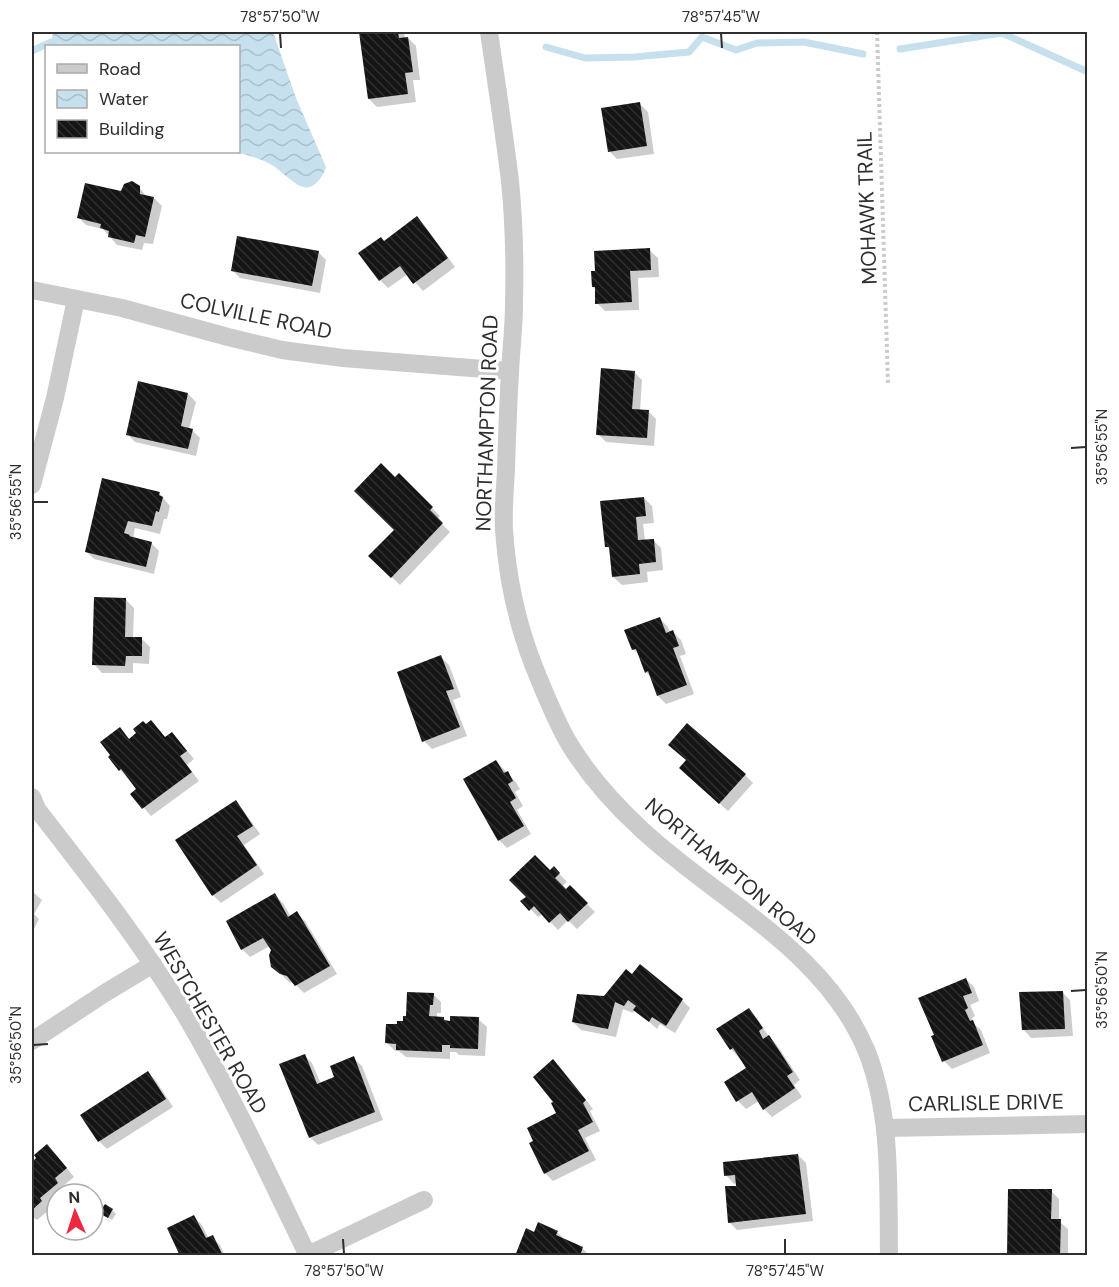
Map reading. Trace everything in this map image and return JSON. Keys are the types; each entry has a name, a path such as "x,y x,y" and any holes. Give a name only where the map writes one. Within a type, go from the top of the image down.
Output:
{"street":[{"name":"NORTHAMPTON ROAD","path":"489,32 510,184 513,247 514,305 504,532 516,608 531,659 569,743 612,800 679,862 784,942 812,968 837,998 855,1028 867,1052 877,1083 885,1128 889,1256"},
{"name":"COLVILLE ROAD","path":"32,290 122,308 282,350 343,358 510,371"},
{"path":"32,485 55,398 76,300"},
{"name":"WESTCHESTER ROAD","path":"32,796 38,809 102,891 153,964 186,1018 231,1100 308,1255"},
{"path":"32,1041 153,964"},
{"name":"CARLISLE DRIVE","path":"885,1128 1088,1124"},
{"path":"308,1255 424,1200"}],"path":[{"name":"MOHAWK TRAIL","path":"877,32 888,383"}],"water":[{"path":"53,32 273,32 296,98 326,167 323,174 315,184 303,187 268,163 240,153 240,45 51,45"}],"building":[{"path":"359,32 398,32 399,38 408,37 413,72 405,73 408,94 368,99"},
{"path":"640,102 647,146 608,152 601,108"},
{"path":"132,181 140,186 140,194 154,197 145,237 136,235 134,243 108,237 109,231 100,228 101,224 77,218 85,183 121,191 124,184"},
{"path":"417,216 448,258 413,284 400,266 379,281 358,253 381,237 384,241"},
{"path":"237,236 319,251 312,286 231,271"},
{"path":"650,248 651,270 630,271 632,302 595,304 595,287 592,287 591,271 595,271 594,251"},
{"path":"601,368 635,371 632,409 649,410 647,438 596,435"},
{"path":"138,381 188,393 181,426 193,429 188,449 126,435"},
{"path":"381,463 395,477 399,473 433,507 430,510 443,523 391,578 368,556 394,530 354,491"},
{"path":"102,478 160,492 159,495 163,497 152,526 128,521 124,533 152,542 146,567 85,552"},
{"path":"644,497 646,516 636,517 638,540 654,539 656,562 639,564 640,574 612,577 609,547 605,547 600,501"},
{"path":"94,597 126,598 125,637 142,637 142,656 126,656 125,666 92,665"},
{"path":"660,617 666,633 673,630 679,646 673,648 687,685 657,696 648,671 645,673 636,649 632,650 624,630"},
{"path":"441,655 454,689 446,691 460,727 422,742 397,672"},
{"path":"151,720 165,737 172,732 187,751 180,756 192,772 142,809 130,794 136,789 121,769 119,771 108,757 110,755 100,742 120,727 129,739 136,733 133,729 143,721 146,724"},
{"path":"687,723 746,774 719,804 679,768 686,760 668,745"},
{"path":"496,760 504,773 508,771 513,781 508,784 516,798 510,802 524,826 498,841 463,779"},
{"path":"236,800 253,826 237,836 257,865 212,896 175,840"},
{"path":"535,855 550,870 554,866 560,873 555,878 566,889 570,885 588,903 568,922 560,913 549,923 534,906 529,911 520,901 526,897 509,880"},
{"path":"275,893 288,917 297,911 330,966 295,986 287,976 271,967 269,955 271,950 263,938 241,950 226,921"},
{"path":"640,964 683,999 666,1026 652,1017 649,1022 633,1010 636,1006 628,1000 624,1006 615,1002 608,1029 572,1022 577,994 604,996 626,969 632,974"},
{"path":"966,978 972,993 963,996 968,1008 965,1010 970,1021 973,1020 983,1045 942,1062 931,1036 934,1035 918,998"},
{"path":"1063,991 1065,1029 1022,1030 1019,992"},
{"path":"407,992 434,993 429,1016 444,1017 444,1020 450,1021 450,1016 479,1017 478,1049 450,1048 450,1045 442,1045 442,1052 396,1050 396,1044 385,1043 386,1024 397,1024 397,1021 403,1021 403,1016 406,1016"},
{"path":"749,1008 763,1028 759,1031 763,1039 769,1035 793,1072 787,1076 795,1088 763,1110 752,1092 736,1102 724,1082 746,1068 733,1048 730,1050 716,1029"},
{"path":"305,1054 317,1084 334,1077 330,1066 354,1056 375,1112 309,1138 279,1064"},
{"path":"553,1059 586,1100 583,1103 593,1122 578,1130 589,1151 544,1174 529,1143 533,1141 527,1128 556,1113 551,1103 553,1102 533,1077"},
{"path":"148,1071 166,1099 98,1142 80,1115"},
{"path":"47,1144 67,1168 55,1178 57,1182 45,1182 45,1194 40,1198 42,1201 32,1210 32,1162 36,1158 34,1155"},
{"path":"798,1154 806,1214 728,1223 725,1186 736,1186 735,1175 724,1176 723,1162"},
{"path":"1008,1189 1052,1189 1051,1219 1061,1219 1060,1256 1007,1256"},
{"path":"105,1204 113,1209 108,1218 105,1216"},
{"path":"194,1215 206,1238 213,1235 223,1256 180,1256 167,1228"},
{"path":"538,1222 558,1231 556,1235 583,1247 580,1256 515,1256 526,1228 534,1232"}],"waterway":[{"path":"900,49 1002,33 1088,72"},
{"path":"546,47 585,58 634,57 689,52 702,37 736,50 757,43 804,42 863,54"},
{"path":"32,51 51,42 59,43"}]}
